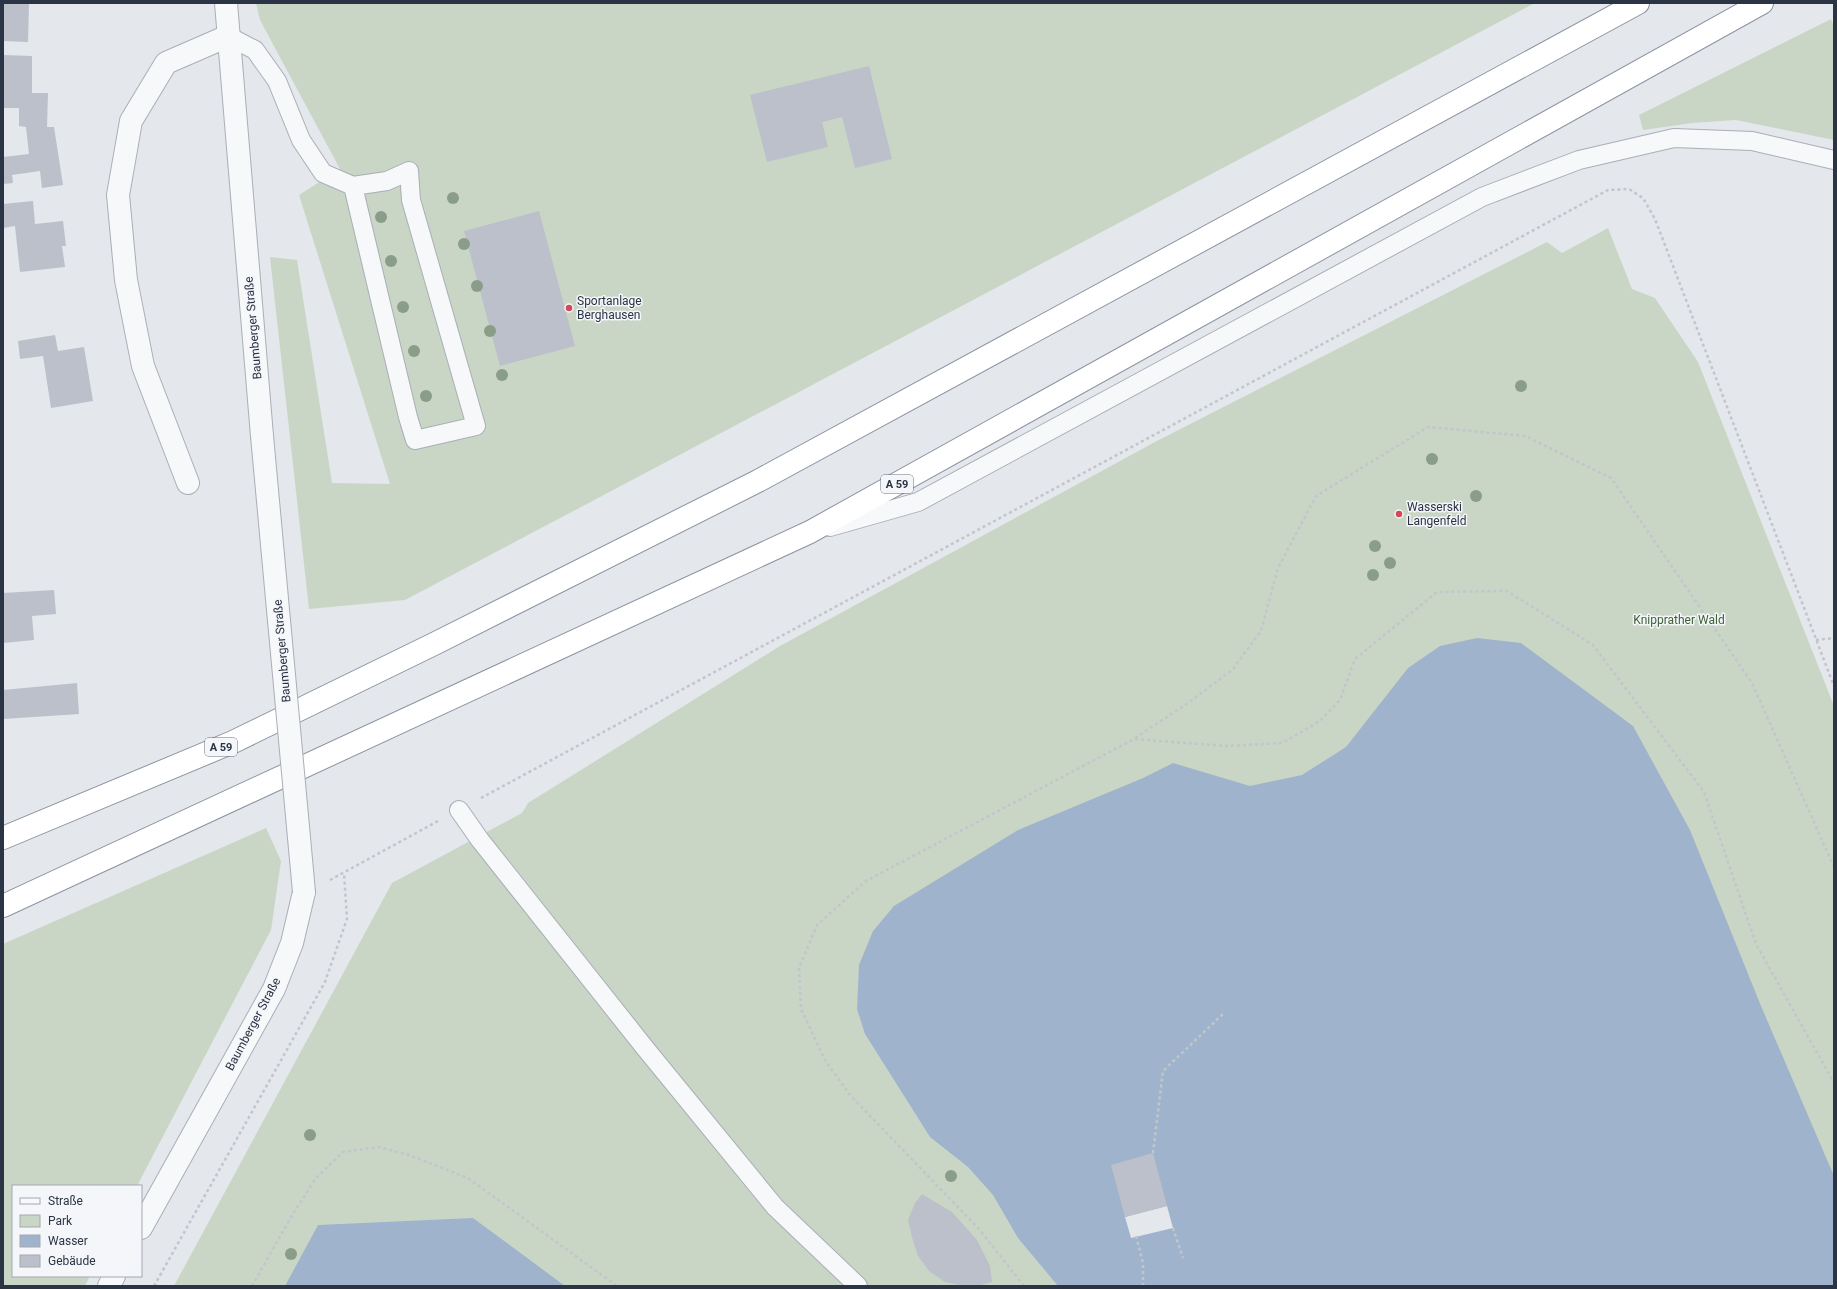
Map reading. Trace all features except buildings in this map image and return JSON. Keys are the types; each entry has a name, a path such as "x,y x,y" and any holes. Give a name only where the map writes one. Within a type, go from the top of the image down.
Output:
{"highway":[{"name":"A 59","path":"3,838 233,742 434,644 758,482 1638,3"},
{"name":"A 59","path":"3,906 810,532 1762,3"}],"street":[{"name":"Baumberger Straße","path":"142,1226 274,989 292,943 304,892 262,436 226,3"},
{"path":"188,483 143,366 126,280 118,195 131,121 166,63 228,36"},
{"path":"108,1286 113,1277"}],"lane":[{"path":"228,36 255,50 277,80 301,140 324,173 352,186 387,181 409,171 411,200 476,426 415,440 406,409 352,186"},
{"path":"810,532 918,502 1482,197 1579,160 1674,138 1752,141 1834,160"},
{"path":"458,810 480,840 645,1048 775,1207 858,1286"}],"path":[{"path":"304,892 344,873 458,810 1608,190 1629,189 1643,198 1655,219 1834,686"},
{"path":"1024,1286 979,1229 850,1095 825,1060 801,1009 799,968 817,925 866,881 1134,739 1188,703 1232,670 1261,631 1278,568 1316,496 1428,427 1525,436 1611,478 1752,682 1834,867"},
{"path":"1134,739 1226,746 1282,743 1320,721 1340,700 1356,659 1437,592 1507,591 1593,645 1704,792 1756,944 1834,1083"},
{"path":"1816,640 1834,638"},
{"path":"154,1286 325,982 347,919 344,873"},
{"path":"1153,1154 1163,1071 1224,1012"},
{"path":"252,1286 291,1217 316,1178 343,1152 378,1147 409,1155 468,1178 617,1286"},
{"path":"1173,1228 1183,1258"},
{"path":"1136,1236 1143,1263 1143,1286"}],"green space":[{"name":"Sportanlage Berghausen","path":"256,3 1535,3 405,600 309,609 270,257 297,260 332,483 390,484 299,195 340,169 260,20"},
{"path":"1831,19 1834,27 1834,140 1736,120 1692,123 1643,130 1639,115"},
{"name":"Wasserski Langenfeld","path":"1608,228 1632,289 1655,298 1698,362 1834,706 1834,1286 174,1286 392,883 522,813 528,803 780,646 1155,442 1547,242 1562,253"},
{"path":"266,828 281,861 271,930 138,1185 12,1185 12,1277 90,1277 85,1286 3,1286 3,944"}],"water":[{"path":"1477,638 1521,643 1633,726 1690,830 1761,1006 1834,1176 1834,1286 1058,1286 1018,1238 993,1195 968,1167 930,1137 865,1034 857,1009 859,965 873,931 894,906 1018,830 1143,778 1173,763 1250,786 1302,775 1346,747 1408,668 1440,646"},
{"path":"473,1218 565,1286 285,1286 318,1225"}],"pier":[{"path":"1167,1206 1173,1228 1131,1238 1125,1217"}],"place":[{"name":"Sportanlage Berghausen","path":"569,308"},
{"name":"Wasserski Langenfeld","path":"1399,514"}],"park label":[{"name":"Knipprather Wald","path":"1679,620"}]}
